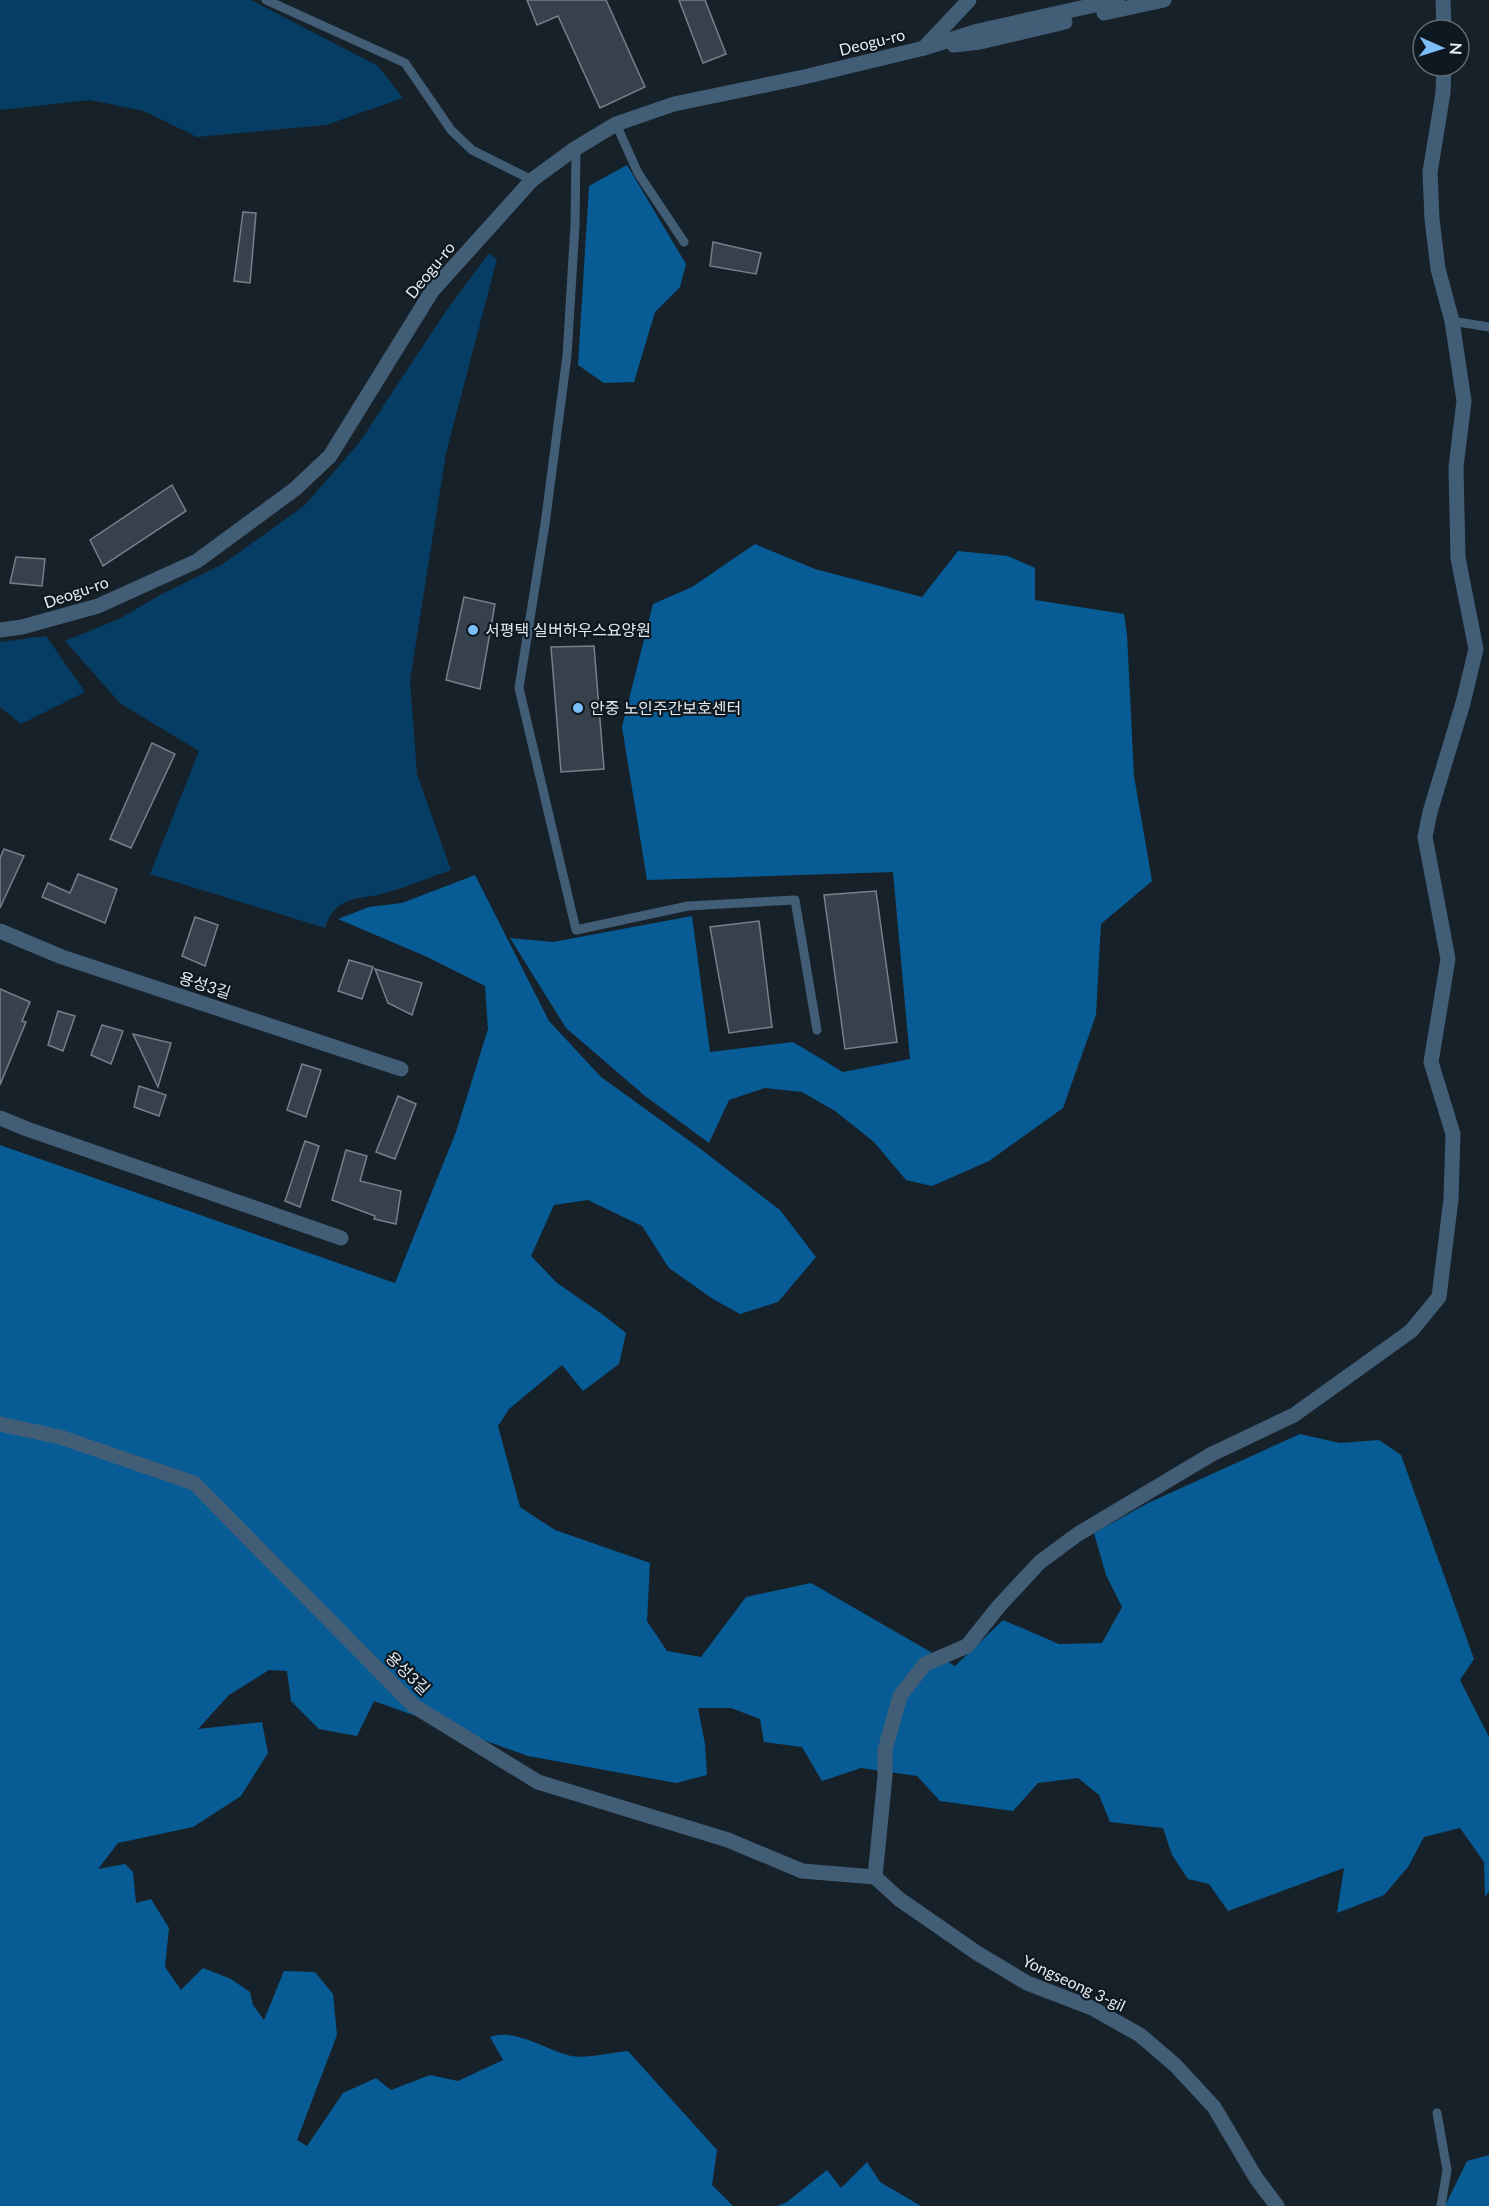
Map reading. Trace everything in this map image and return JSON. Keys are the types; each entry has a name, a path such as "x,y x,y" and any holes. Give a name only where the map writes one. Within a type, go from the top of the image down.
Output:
{"street":[{"name":"Deogu-ro","path":"924,48 969,0"},
{"path":"924,48 978,31 1117,0"},
{"name":"Deogu-ro","path":"0,630 22,627 98,606 197,561 295,489 330,456 432,291 532,180 576,148 616,124 674,104 804,77 924,48 980,42 1164,0"},
{"path":"1443,0 1444,18"},
{"path":"875,1877 885,1750 900,1696 925,1664 968,1646 999,1606 1040,1562 1078,1534 1212,1454 1294,1415 1411,1331 1438,1297 1452,1199 1453,1134 1431,1062 1448,959 1425,837 1476,650 1458,558 1456,467 1464,401 1452,321 1438,269 1430,172 1444,78"},
{"name":"용성3길","path":"0,931 62,957 401,1069"},
{"path":"0,1118 341,1238"},
{"name":"용성3길","path":"0,1424 60,1437 194,1483 414,1706 538,1782 728,1840 802,1871 875,1877"},
{"name":"Yongseong 3-gil","path":"875,1877 899,1899 977,1953 1027,1983 1092,2008 1140,2035 1175,2065 1214,2107 1256,2178 1276,2206"}],"lane":[{"path":"266,0 405,63 452,130 472,150 532,180"},
{"path":"616,124 638,173 684,242"},
{"path":"576,148 575,225 567,356 545,524 519,688 576,930 688,906 795,900 817,1030"},
{"path":"1452,321 1489,327"},
{"path":"1437,2113 1447,2170 1441,2206"}],"shaded area":[{"path":"0,0 251,0 378,66 403,98 326,125 197,137 144,111 90,100 0,110"},
{"path":"627,165 686,264 680,287 655,312 634,382 604,383 578,365 589,186"},
{"path":"489,253 497,259 446,453 410,680 417,774 451,870 397,890 350,900 336,909 325,928 150,874 199,751 121,704 65,641 119,619 160,595 223,564 305,505 359,443 444,314"},
{"path":"755,544 815,569 922,597 958,551 1008,556 1035,568 1035,600 1124,614 1134,776 1152,881 1101,924 1096,1015 1063,1108 989,1161 932,1186 906,1180 874,1142 835,1111 802,1092 765,1088 729,1100 709,1143 645,1096 566,1028 510,938 553,942 692,916 710,1052 793,1042 843,1072 910,1059 893,872 647,880 622,727 653,604 692,587"},
{"path":"46,636 85,692 21,724 0,707 0,642"},
{"path":"475,875 549,1021 601,1077 780,1210 816,1257 778,1302 740,1314 713,1299 669,1268 642,1226 588,1200 554,1205 531,1256 557,1283 626,1333 619,1364 583,1391 562,1365 509,1409 498,1426 520,1507 555,1530 650,1563 647,1621 667,1651 701,1657 746,1597 811,1583 955,1666 1003,1620 1059,1644 1102,1643 1122,1607 1106,1575 1094,1533 1148,1503 1300,1434 1340,1443 1379,1440 1401,1455 1474,1659 1460,1680 1489,1737 1489,1891 1485,1897 1484,1862 1460,1828 1424,1837 1408,1867 1384,1895 1337,1913 1344,1868 1228,1911 1209,1884 1188,1879 1172,1855 1163,1828 1110,1822 1099,1795 1078,1778 1038,1783 1013,1811 940,1801 917,1776 861,1768 822,1781 802,1747 764,1742 760,1719 731,1708 698,1708 705,1744 707,1775 676,1783 528,1756 374,1701 357,1736 319,1729 291,1701 287,1671 269,1670 229,1695 198,1729 262,1722 268,1753 241,1796 193,1827 118,1843 98,1869 125,1864 133,1872 136,1903 151,1899 169,1928 165,1967 181,1990 203,1968 231,1979 250,1992 253,2005 264,2020 284,1971 315,1972 333,1994 337,2035 297,2140 307,2146 343,2093 376,2078 391,2090 430,2075 458,2081 503,2060 490,2037 510,2035 520,2037 577,2057 628,2051 717,2150 712,2185 733,2206 0,2206 0,1145 395,1283 456,1132 488,1029 485,986 425,956 338,919 369,907 402,903"},
{"path":"1489,2155 1489,2206 1445,2206 1467,2161"},
{"path":"867,2162 880,2182 921,2206 777,2206 787,2202 827,2170 841,2188"}],"building":[{"path":"527,0 606,0 645,87 600,108 558,16 537,25"},
{"path":"679,0 705,0 726,54 703,63"},
{"path":"243,212 256,213 250,283 234,281"},
{"path":"713,242 761,253 756,274 710,266"},
{"path":"172,485 186,511 103,566 90,540"},
{"path":"16,557 45,559 42,586 10,583"},
{"name":"서평택 실버하우스요양원","path":"464,597 495,604 480,689 446,680"},
{"name":"안중 노인주간보호센터","path":"594,646 604,769 561,772 551,647"},
{"path":"152,743 175,754 131,848 110,839"},
{"path":"4,849 24,856 0,908 0,858"},
{"path":"78,874 117,889 105,923 42,897 48,883 70,893"},
{"path":"876,891 897,1042 845,1049 824,895"},
{"path":"195,917 218,925 205,966 182,956"},
{"path":"759,921 772,1027 729,1033 710,927"},
{"path":"349,960 373,967 362,999 338,991"},
{"path":"375,969 422,983 412,1015 388,1003"},
{"path":"0,989 30,1002 22,1021 26,1022 0,1085"},
{"path":"58,1011 75,1016 63,1051 48,1045"},
{"path":"102,1025 123,1031 111,1064 91,1055"},
{"path":"133,1034 171,1043 158,1087"},
{"path":"302,1064 321,1070 306,1117 287,1110"},
{"path":"139,1086 166,1095 159,1116 134,1107"},
{"path":"398,1096 416,1104 395,1159 376,1152"},
{"path":"305,1141 319,1146 300,1207 285,1201"},
{"path":"346,1150 367,1156 360,1181 401,1191 396,1224 374,1219 375,1216 332,1200"}],"place":[{"name":"서평택 실버하우스요양원","path":"473,630"},
{"name":"안중 노인주간보호센터","path":"578,708"}]}
